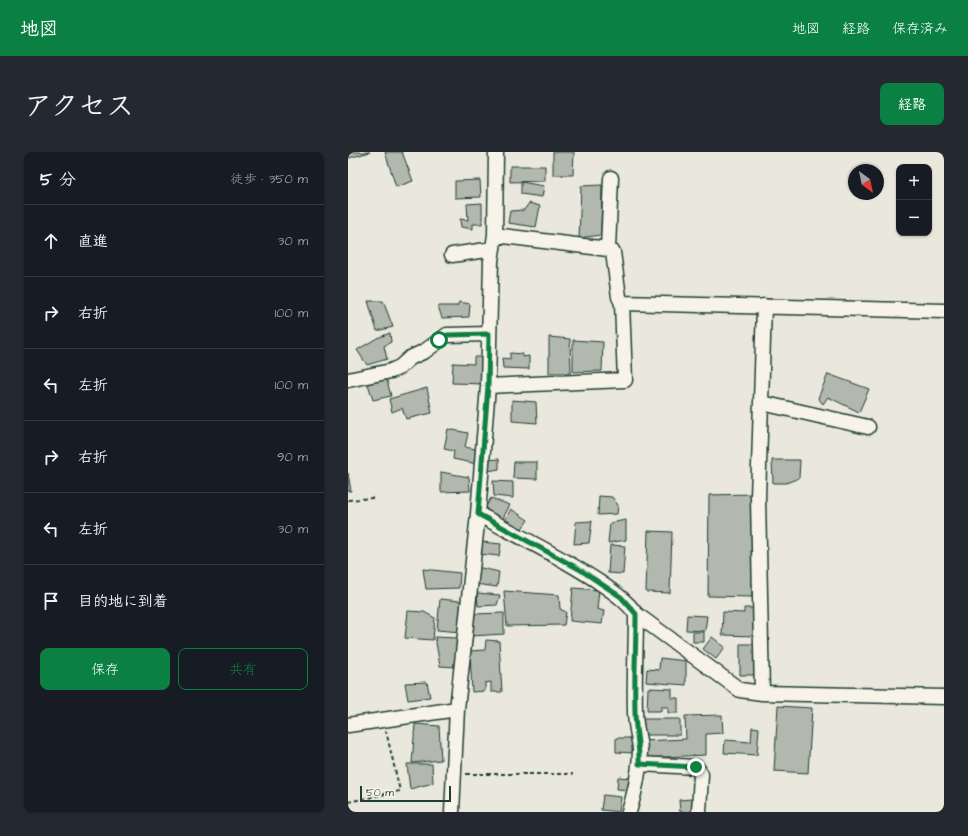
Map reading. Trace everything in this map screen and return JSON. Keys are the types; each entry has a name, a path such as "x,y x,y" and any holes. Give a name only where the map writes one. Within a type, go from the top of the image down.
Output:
{"street":[{"path":"452,812 457,709 478,514 488,386 496,152"},
{"path":"608,249 611,178"},
{"path":"452,255 494,242 608,249 613,252 619,297 622,303 625,380 488,386"},
{"path":"622,303 944,311"},
{"path":"762,692 758,498 764,306"},
{"path":"348,380 391,371 400,367 410,358 425,351 447,335 489,334"},
{"path":"762,403 868,427"},
{"path":"478,514 579,569 621,597 636,614 740,690 762,692 944,697"},
{"path":"628,812 635,792 640,747 636,730 635,713 636,614"},
{"path":"348,725 457,709"},
{"path":"639,764 696,767 701,774 699,812"}],"path":[{"path":"348,500 373,498"},
{"path":"348,802 400,791 383,720"},
{"path":"455,774 573,774"}],"building":[{"path":"348,152 370,152 349,158"},
{"path":"385,152 402,152 413,181 396,187"},
{"path":"553,152 574,152 573,175 553,175"},
{"path":"510,166 545,166 545,181 510,182"},
{"path":"480,180 481,197 455,198 455,181"},
{"path":"521,182 544,186 542,197 521,194"},
{"path":"602,185 601,235 579,238 581,186"},
{"path":"482,203 482,224 473,224 473,229 461,227 460,219 468,220 467,204"},
{"path":"529,203 540,206 536,227 508,223 510,211 524,210"},
{"path":"368,301 383,301 393,327 377,331"},
{"path":"459,302 470,304 469,317 442,318 438,306 457,306"},
{"path":"390,333 391,342 384,346 387,359 367,365 357,350 377,338"},
{"path":"549,337 570,339 571,373 549,373"},
{"path":"573,340 603,342 602,371 573,372"},
{"path":"510,353 523,354 523,357 529,356 529,369 503,368 502,358 510,359"},
{"path":"474,357 486,357 485,384 452,383 453,363 474,364"},
{"path":"828,374 869,389 859,412 828,397 823,404 818,398"},
{"path":"386,377 391,396 373,400 367,381"},
{"path":"427,388 432,413 406,419 402,408 392,412 389,399"},
{"path":"512,400 536,402 537,423 512,421"},
{"path":"448,429 468,433 465,447 480,450 477,464 453,459 454,451 444,449"},
{"path":"499,459 499,469 488,471 487,460"},
{"path":"772,460 800,460 799,478 786,483 773,483"},
{"path":"514,462 537,462 537,479 513,478"},
{"path":"441,472 469,477 470,491 441,492"},
{"path":"348,473 351,491 348,491"},
{"path":"493,481 513,482 513,498 494,496"},
{"path":"753,494 752,597 708,596 709,495"},
{"path":"599,496 612,497 618,505 617,514 598,515"},
{"path":"491,498 510,505 502,520 485,508"},
{"path":"511,509 528,520 521,530 504,522"},
{"path":"626,520 626,540 608,543 610,523"},
{"path":"592,521 589,543 574,544 576,522"},
{"path":"648,531 672,532 670,593 646,592"},
{"path":"482,542 501,544 499,556 480,554"},
{"path":"610,545 625,546 623,574 608,573"},
{"path":"477,567 499,572 497,587 475,584"},
{"path":"423,569 460,573 459,588 426,589"},
{"path":"573,588 599,590 597,609 604,611 602,624 570,621"},
{"path":"504,591 559,595 560,609 566,612 564,625 507,626"},
{"path":"477,593 500,595 497,605 478,606"},
{"path":"440,599 460,601 463,612 461,632 437,630"},
{"path":"744,608 756,608 755,636 722,635 723,612 744,613"},
{"path":"408,611 424,612 435,618 433,640 405,638"},
{"path":"504,613 504,634 471,636 472,614"},
{"path":"687,615 707,616 705,631 686,630"},
{"path":"693,632 704,632 704,642 693,642"},
{"path":"435,637 457,638 455,667 440,666"},
{"path":"712,637 725,647 716,659 703,649"},
{"path":"486,640 499,641 502,692 491,692 491,682 485,683 485,691 472,692 470,651 485,650"},
{"path":"740,644 755,644 755,675 740,675"},
{"path":"660,658 686,661 686,685 646,682 647,669 659,670"},
{"path":"427,682 430,697 408,700 405,683"},
{"path":"648,688 672,689 672,698 678,698 678,713 668,713 668,707 661,707 661,711 647,711"},
{"path":"778,706 812,708 808,773 774,771"},
{"path":"722,715 723,733 706,734 706,755 643,758 642,741 686,739 685,716"},
{"path":"643,719 680,719 680,735 643,735"},
{"path":"415,724 439,726 441,760 412,763"},
{"path":"752,727 759,728 757,755 724,753 725,740 751,742"},
{"path":"616,738 634,738 634,753 616,752"},
{"path":"407,764 432,764 433,783 410,789"},
{"path":"618,777 630,778 629,790 617,789"},
{"path":"603,795 621,797 619,812 601,810"},
{"path":"692,799 692,812 680,812 679,800"}],"route":[{"path":"439,340 447,335 489,334 488,386 478,514 579,569 621,597 630,605 636,614 635,713 636,730 640,747 639,764 696,767"}]}
